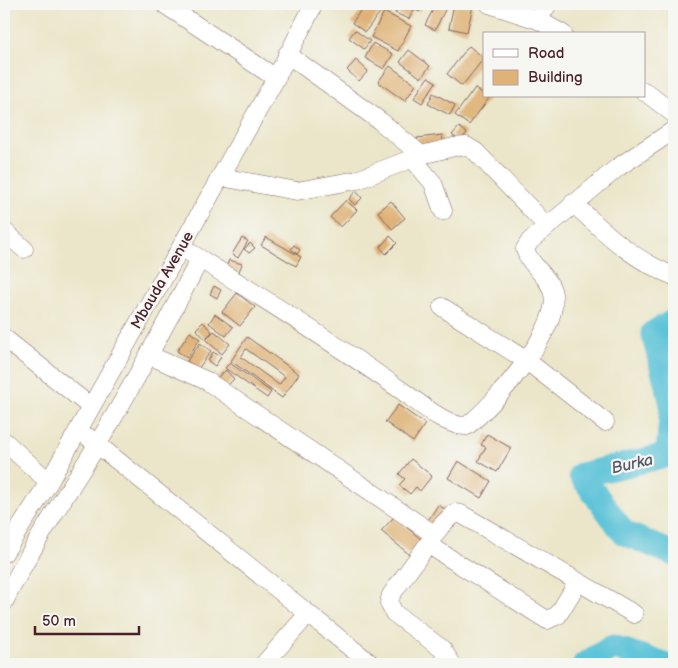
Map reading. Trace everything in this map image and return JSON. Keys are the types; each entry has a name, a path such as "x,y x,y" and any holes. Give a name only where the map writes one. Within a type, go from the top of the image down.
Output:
{"street":[{"path":"164,4 205,34 276,78"},
{"name":"Mbauda Avenue","path":"4,553 49,482 276,78 314,4"},
{"path":"489,4 538,20 559,32"},
{"path":"538,20 548,4"},
{"path":"287,54 380,121 417,157 433,183 443,211"},
{"path":"646,93 674,114"},
{"path":"181,247 321,334 428,409 454,425 467,426 477,418 527,361 553,314 555,304 553,291 545,277 528,258 525,249 530,241 546,225 617,168 674,130"},
{"path":"221,177 297,191 357,180 417,157 454,146 466,146 476,152 546,225"},
{"path":"572,204 616,243 656,269 674,276"},
{"path":"4,231 24,249"},
{"path":"4,602 26,559 97,445 149,355 200,259"},
{"path":"442,308 527,361 605,422"},
{"path":"4,338 91,407"},
{"path":"149,355 207,381 547,620 558,615 578,582"},
{"path":"78,429 368,664"},
{"path":"4,441 49,482"},
{"path":"452,664 442,649 394,613 389,603 391,594 450,515 454,513 461,514 634,614"},
{"path":"264,664 308,614"}],"building":[{"path":"365,4 372,4 381,11 365,32 352,23"},
{"path":"381,4 394,4 392,9"},
{"path":"399,4 423,4 419,12 414,9 409,19 395,13"},
{"path":"436,4 447,6 435,30 425,25"},
{"path":"454,4 473,6 467,32 449,28"},
{"path":"384,12 411,26 398,51 371,37"},
{"path":"355,30 370,41 364,49 349,38"},
{"path":"373,43 393,54 384,69 365,58"},
{"path":"469,46 483,57 462,86 447,74"},
{"path":"409,50 430,66 421,78 400,62"},
{"path":"356,60 368,71 359,81 347,70"},
{"path":"390,66 416,85 405,101 378,82"},
{"path":"428,77 436,82 422,103 414,98"},
{"path":"475,88 483,94 483,98 489,98 469,125 455,115"},
{"path":"433,93 455,105 450,115 428,104"},
{"path":"459,127 467,133 460,141 452,135"},
{"path":"442,135 444,145 419,148 417,138"},
{"path":"356,191 362,198 355,205 349,199"},
{"path":"346,200 357,210 341,227 330,217"},
{"path":"391,201 405,218 392,229 378,212"},
{"path":"390,236 397,243 386,254 380,247"},
{"path":"266,237 301,257 296,266 261,245"},
{"path":"242,238 248,241 238,258 232,254"},
{"path":"250,243 255,248 249,253 244,249"},
{"path":"294,245 300,250 297,254 291,249"},
{"path":"229,260 242,264 238,274 225,270"},
{"path":"214,286 221,290 217,298 210,294"},
{"path":"237,293 255,307 240,326 222,312"},
{"path":"215,314 233,327 226,336 209,323"},
{"path":"203,322 212,332 205,339 196,329"},
{"path":"214,331 230,344 222,354 206,340"},
{"path":"190,332 200,339 187,358 177,351"},
{"path":"247,337 299,374 282,398 231,361","holes":["246,349 285,377 279,385 241,357"]},
{"path":"200,343 211,351 198,369 187,361"},
{"path":"213,352 221,357 215,366 208,361"},
{"path":"230,363 271,392 267,398 225,368"},
{"path":"226,370 234,379 225,388 216,379"},
{"path":"398,405 425,424 413,442 385,422"},
{"path":"487,434 511,448 497,472 478,461 486,447 481,445"},
{"path":"411,459 432,476 420,491 416,487 410,494 399,485 405,479 399,474"},
{"path":"458,461 491,481 481,498 448,478"},
{"path":"438,505 445,509 434,526 427,522"},
{"path":"394,517 422,540 410,555 381,531"}],"waterway":[{"name":"Burka","path":"674,321 653,333 672,404 668,455 581,475 624,533 674,554"},
{"path":"585,664 613,647 662,664"}]}
